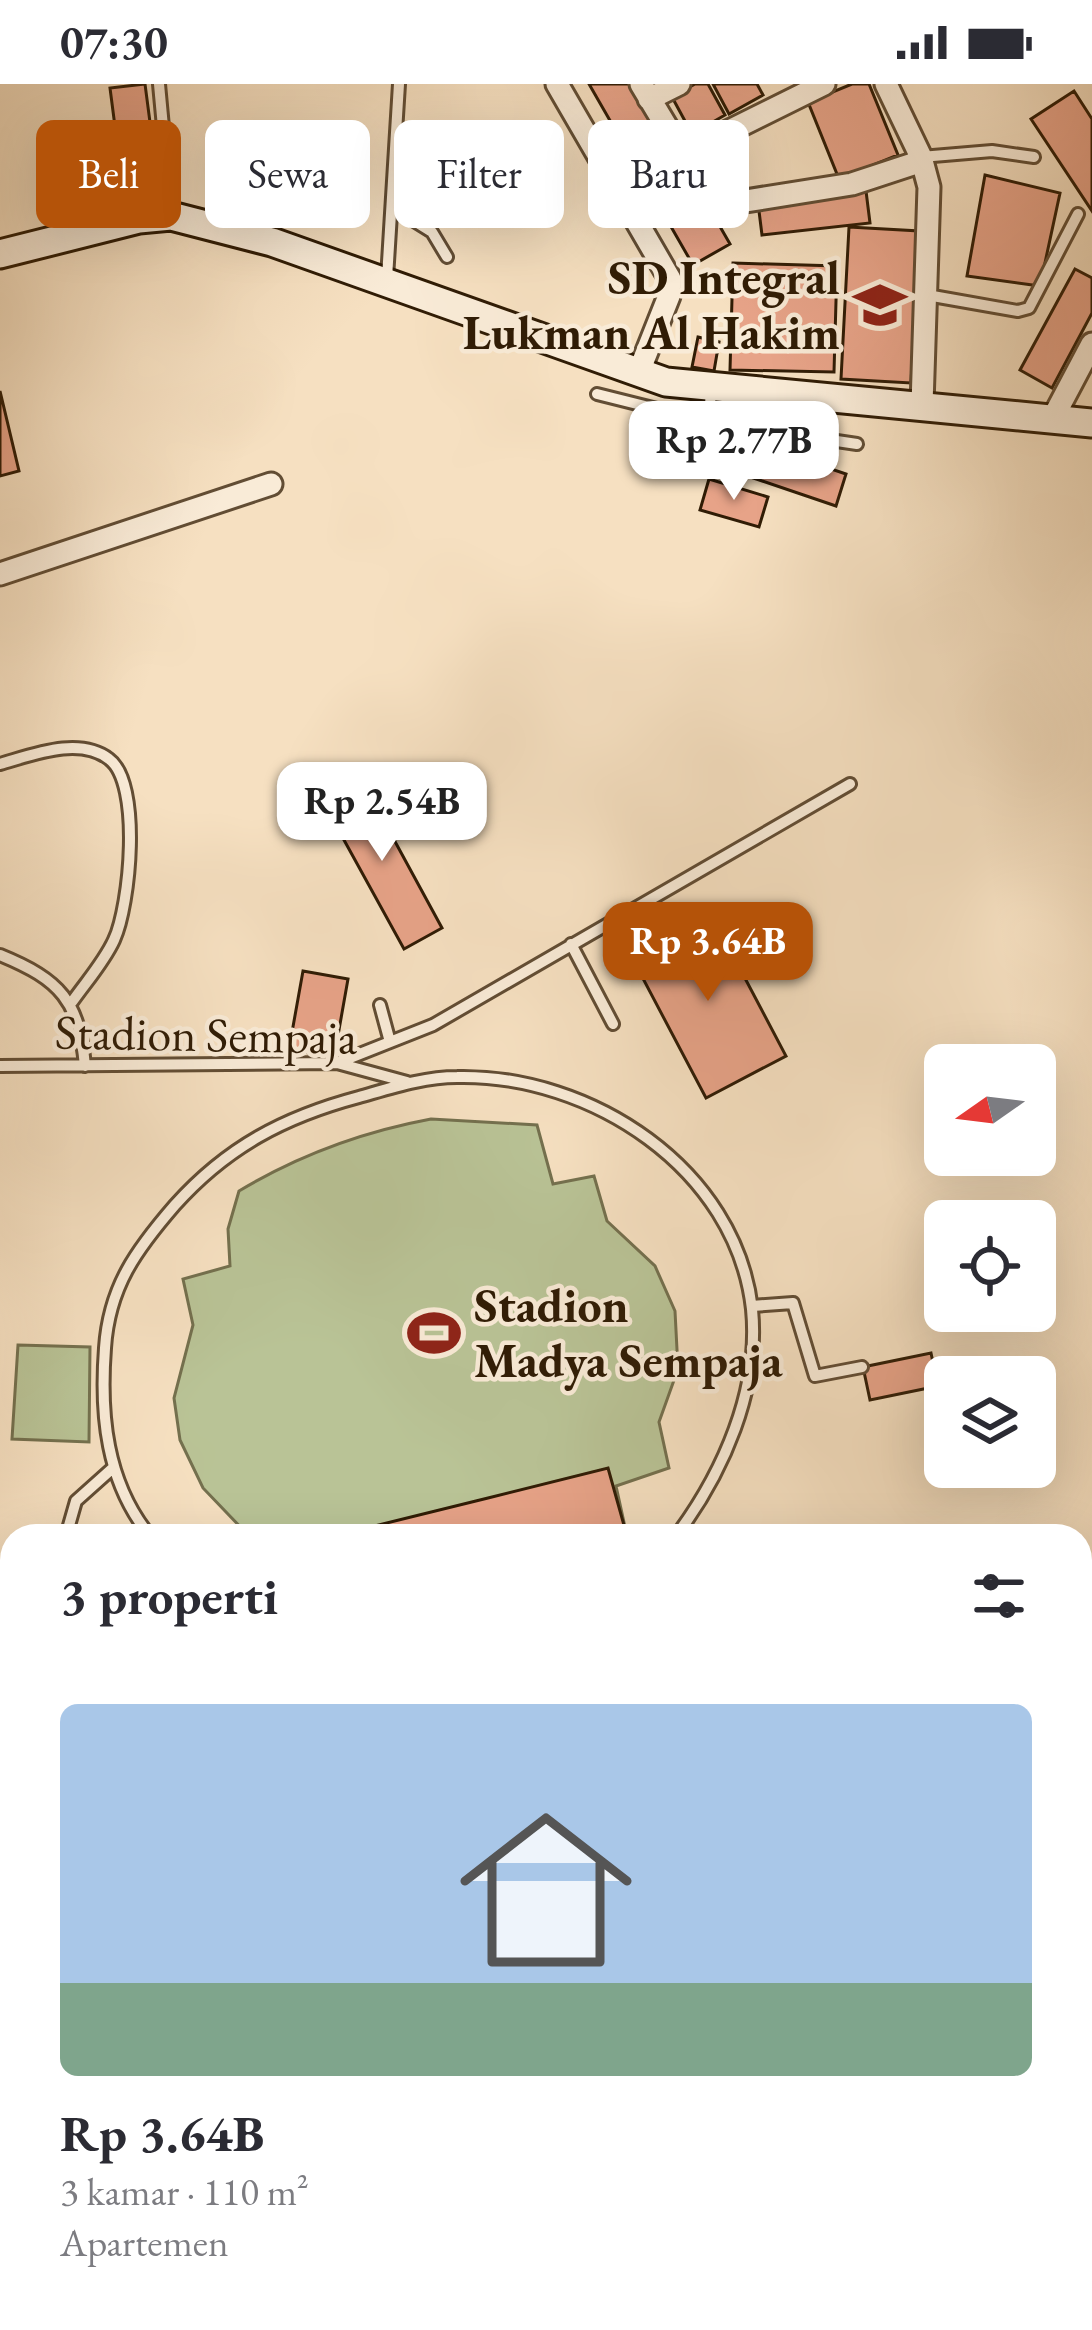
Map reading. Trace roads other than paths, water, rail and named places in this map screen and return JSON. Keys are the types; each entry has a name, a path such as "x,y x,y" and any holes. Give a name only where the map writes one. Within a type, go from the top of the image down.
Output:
{"street":[{"path":"557,84 670,279 669,296 638,374"},
{"path":"661,120 645,92 680,84"},
{"path":"749,121 824,84"},
{"path":"886,84 922,159 928,187 922,406"},
{"path":"749,203 852,184 922,159"},
{"path":"181,219 235,230 333,263 638,374 711,389 1092,423"},
{"path":"0,254 103,228"},
{"path":"1054,416 1092,344"},
{"path":"0,574 271,484"}],"lane":[{"path":"159,84 162,120"},
{"path":"398,120 399,84"},
{"path":"922,159 992,151 1034,157"},
{"path":"927,296 1018,311 1029,308 1038,300 1078,214"},
{"path":"386,281 394,216"},
{"path":"426,228 447,256"},
{"path":"709,422 711,389"},
{"path":"597,394 709,422 857,444"},
{"path":"0,764 42,752 95,752 113,760 124,784 132,835 116,938 72,1002"},
{"path":"337,1063 433,1025 850,784"},
{"path":"571,944 613,1024"},
{"path":"0,956 45,977 72,1002 82,1030 86,1066"},
{"path":"380,1005 390,1042"},
{"name":"Stadion Sempaja","path":"0,1066 337,1063 410,1083"},
{"name":"Stadion Sempaja","path":"142,1524 124,1498 100,1407 106,1336 122,1271 205,1172 248,1140 302,1113 410,1083 457,1077 521,1083 583,1101 663,1147 690,1176 732,1243 752,1306 752,1347 738,1419 714,1485 685,1524"},
{"path":"752,1306 792,1301 815,1376 862,1366"},
{"path":"70,1524 76,1501 114,1467"}],"place":[{"name":"SD Integral Lukman Al Hakim","path":"880,305"},
{"name":"Stadion Madya Sempaja","path":"434,1333"}]}
